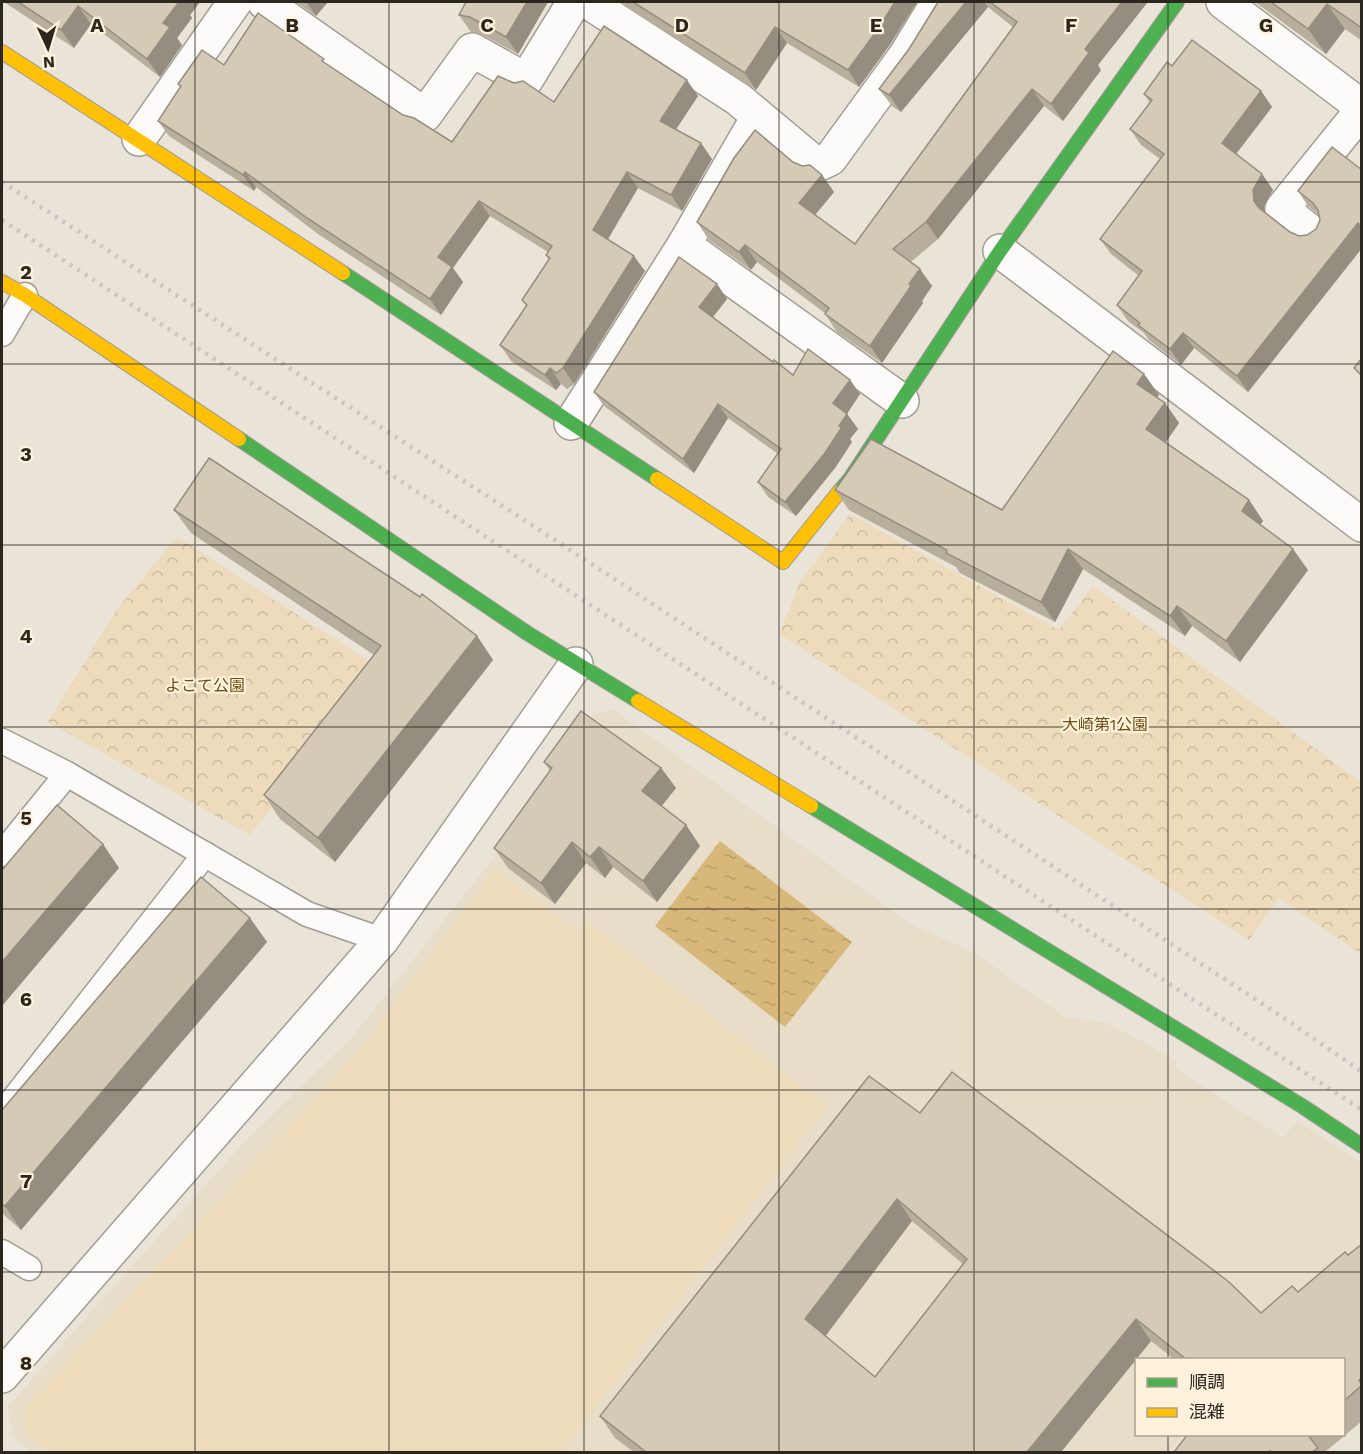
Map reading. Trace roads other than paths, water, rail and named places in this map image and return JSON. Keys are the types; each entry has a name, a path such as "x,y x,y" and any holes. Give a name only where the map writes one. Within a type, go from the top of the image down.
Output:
{"street":[{"path":"139,139 235,2"},
{"path":"264,2 425,115 472,50 526,80 574,2"},
{"path":"588,2 738,99 817,165 830,159 905,56 938,2"},
{"path":"2,52 139,139 783,562 850,479 1000,251 1177,2"},
{"path":"1223,2 1362,108 1282,209 1312,233"},
{"path":"571,423 684,245 758,117"},
{"path":"684,245 902,401"},
{"path":"1000,251 1362,525"},
{"path":"2,282 25,295 527,633 1292,1100 1362,1146"},
{"path":"2,1376 382,940 576,664"}],"lane":[{"path":"2,334 25,295"},
{"path":"2,741 67,774 307,914 382,940"},
{"path":"2,854 67,774"},
{"path":"2,1114 205,854"},
{"path":"2,1252 29,1268"}],"water":[{"path":"720,841 852,942 785,1027 655,926"}],"railway":[{"path":"2,182 558,542 1281,1016 1362,1072"},
{"path":"2,220 1362,1110"}],"park label":[{"name":"よこて公園","path":"205,685"},
{"name":"大崎第1公園","path":"1105,724"}]}
